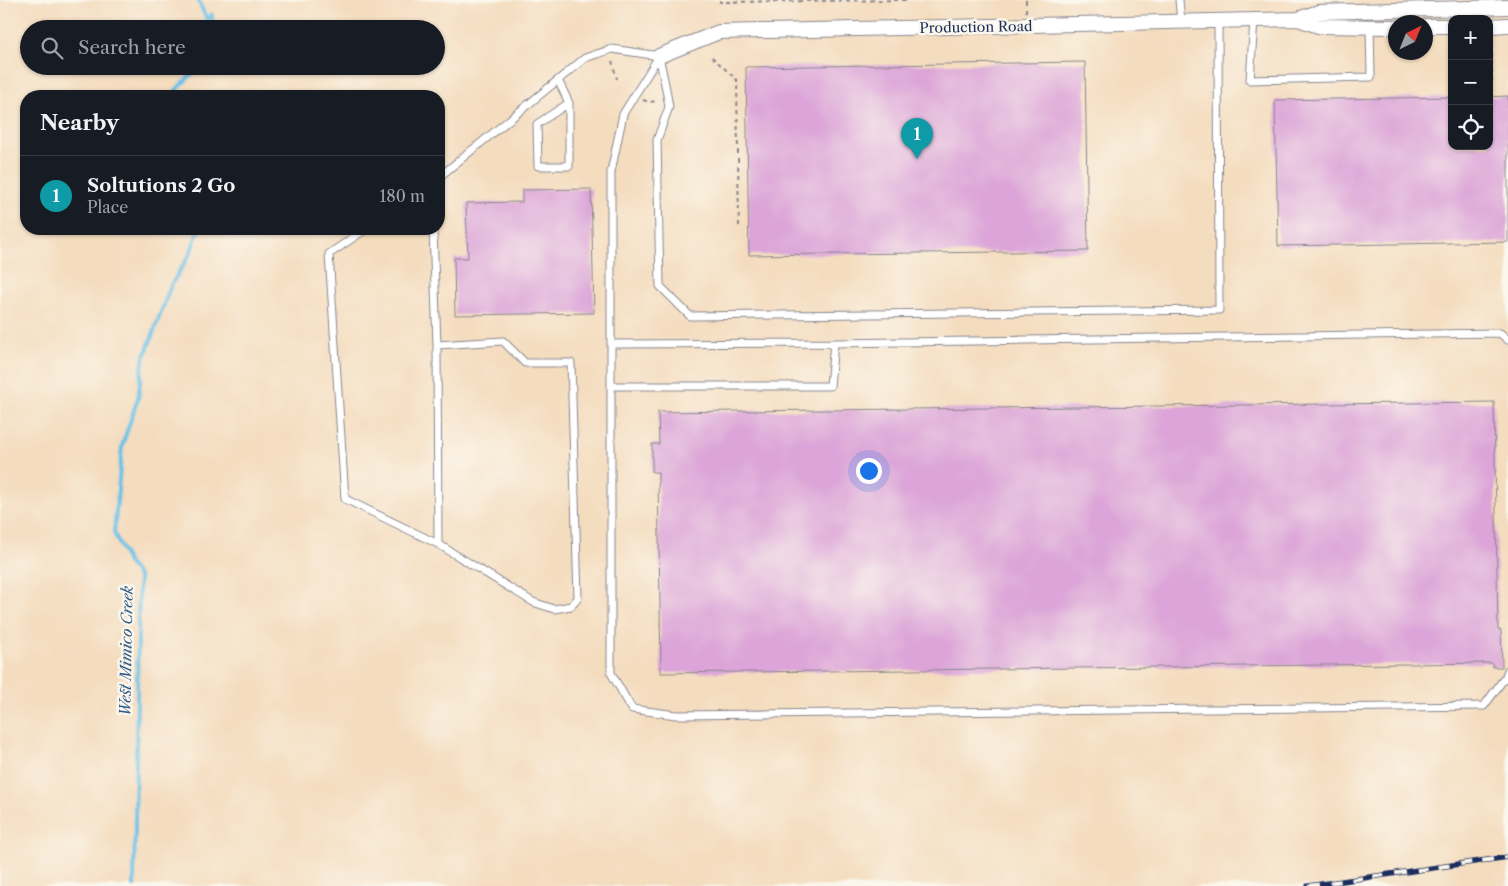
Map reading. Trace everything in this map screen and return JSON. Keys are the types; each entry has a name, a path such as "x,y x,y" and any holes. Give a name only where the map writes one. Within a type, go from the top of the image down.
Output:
{"street":[{"name":"Production Road","path":"658,56 720,32 1298,19 1318,12 1443,4 1508,7"},
{"name":"Production Road","path":"1298,19 1318,26 1388,27"},
{"path":"1433,26 1448,26"},
{"path":"1493,26 1508,26"}],"lane":[{"path":"1179,0 1181,22"},
{"path":"1254,20 1250,80 1371,77 1370,27"},
{"path":"658,56 666,89 668,107 657,140 660,286 690,316 1219,310 1218,21"},
{"path":"445,173 585,58 612,49 658,56"},
{"path":"658,56 623,114 611,172 611,673 632,709 676,716 1484,706 1506,676 1508,670"},
{"path":"558,80 569,103 569,166 538,166 537,124 569,103"},
{"path":"357,235 329,254 345,499 438,544 533,602 554,609 571,606 578,598 571,362 525,363 503,341 437,345"},
{"path":"433,235 437,345 438,544"},
{"path":"612,344 834,343 1500,333 1508,340"},
{"path":"612,386 830,386 834,343"}],"path":[{"path":"720,0 720,2 907,0"},
{"path":"712,57 737,80 739,229"},
{"path":"612,61 617,79"},
{"path":"638,99 649,102 660,100"}],"building":[{"path":"1085,62 1088,251 749,255 746,67"},
{"path":"1508,96 1508,242 1278,246 1275,100 1448,97 1448,150 1493,150 1493,97"},
{"path":"591,189 594,313 455,315 454,258 468,258 466,203 522,202 522,190"},
{"path":"1494,402 1498,630 1501,630 1502,667 1493,667 1492,663 661,673 658,472 652,472 652,444 659,444 658,412"}],"waterway":[{"name":"West Mimico Creek","path":"198,0 207,20"},
{"name":"West Mimico Creek","path":"207,20 212,14 212,20"},
{"name":"West Mimico Creek","path":"176,90 191,75"},
{"name":"West Mimico Creek","path":"134,886 139,577 128,563 114,533 122,446 138,398 143,361 171,285 190,254 197,235"}],"railway":[{"path":"1308,886 1508,857"}],"place":[{"name":"Soltutions 2 Go","path":"917,159"}]}
